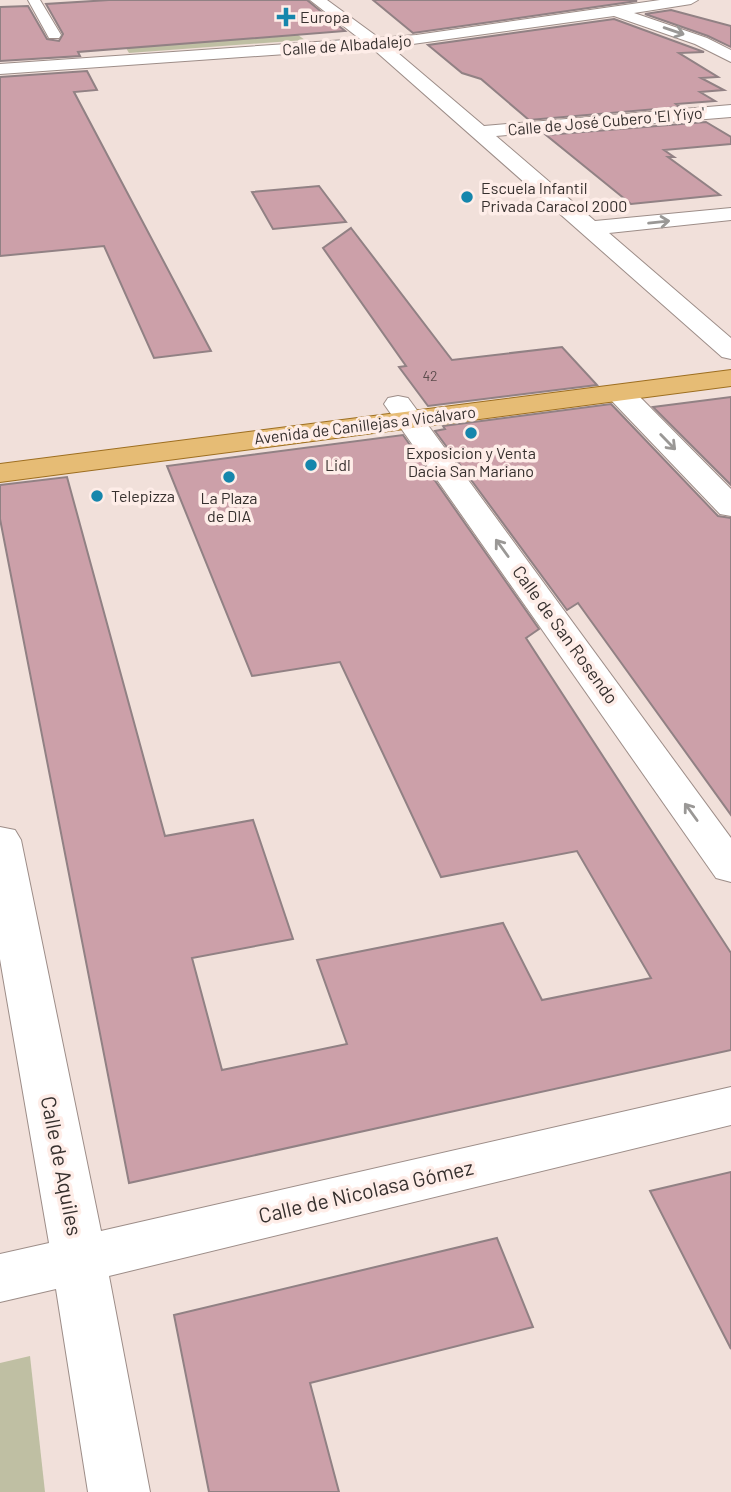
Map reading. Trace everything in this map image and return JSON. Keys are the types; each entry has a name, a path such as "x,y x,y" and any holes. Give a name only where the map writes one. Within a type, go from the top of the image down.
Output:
{"main road":[{"name":"Avenida de Canillejas a Vicálvaro","path":"0,473 731,362"},
{"name":"Avenida de Canillejas a Vicálvaro","path":"0,454 404,411 620,393 731,378"}],"street":[{"path":"34,0 54,35"},
{"path":"317,0 378,43 731,351"},
{"name":"Calle de Albadalejo","path":"0,69 378,43 691,0"},
{"path":"615,11 701,41 731,57"},
{"name":"Calle de José Cubero 'El Yiyo'","path":"481,132 731,111"},
{"path":"591,228 731,215"},
{"path":"620,393 731,507"},
{"name":"Calle de San Rosendo","path":"404,411 731,868"},
{"name":"Calle de Aquiles","path":"0,840 79,1259 119,1492"},
{"name":"Calle de Nicolasa Gómez","path":"0,1278 731,1106"}],"green space":[{"path":"240,30 250,39 298,35 305,40 129,53 126,48 220,41"},
{"path":"30,1356 45,1492 0,1492 0,1363"}],"building":[{"path":"109,0 307,0 345,31 78,52 80,56 0,61 0,7 28,6 47,39 59,41 63,34 46,4"},
{"path":"373,0 634,0 637,1 413,33"},
{"path":"671,10 731,26 731,47 645,14"},
{"path":"614,19 704,52 679,53 718,77 701,78 724,90 700,92 715,101 676,104 680,107 529,120 481,79 462,73 428,45"},
{"path":"87,71 97,90 74,92 211,351 154,358 104,246 0,256 0,77"},
{"path":"706,122 731,137 731,144 664,150 674,157 668,157 720,195 631,204 546,135"},
{"path":"319,186 346,222 273,229 252,192"},
{"path":"351,228 452,360 562,347 597,385 428,406 399,367 406,366 323,248"},
{"path":"731,397 731,485 653,407"},
{"path":"611,404 718,516 731,518 731,815 578,603 567,610 435,431 445,429 443,426"},
{"path":"403,435 539,629 526,638 731,953 731,1050 129,1183 0,519 0,485 67,477 165,836 253,820 293,939 192,958 222,1070 347,1044 317,960 503,923 542,1000 651,978 577,851 441,877 340,662 252,676 167,466"},
{"path":"731,1172 731,1349 650,1191"},
{"path":"497,1238 533,1327 310,1383 339,1492 209,1492 174,1315"}],"place":[{"name":"Europa","path":"286,17"},
{"name":"Escuela Infantil Privada Caracol 2000","path":"467,197"},
{"name":"Exposicion y Venta Dacia San Mariano","path":"471,433"},
{"name":"Lidl","path":"311,465"},
{"name":"La Plaza de DIA","path":"229,477"},
{"name":"Telepizza","path":"97,496"}]}
